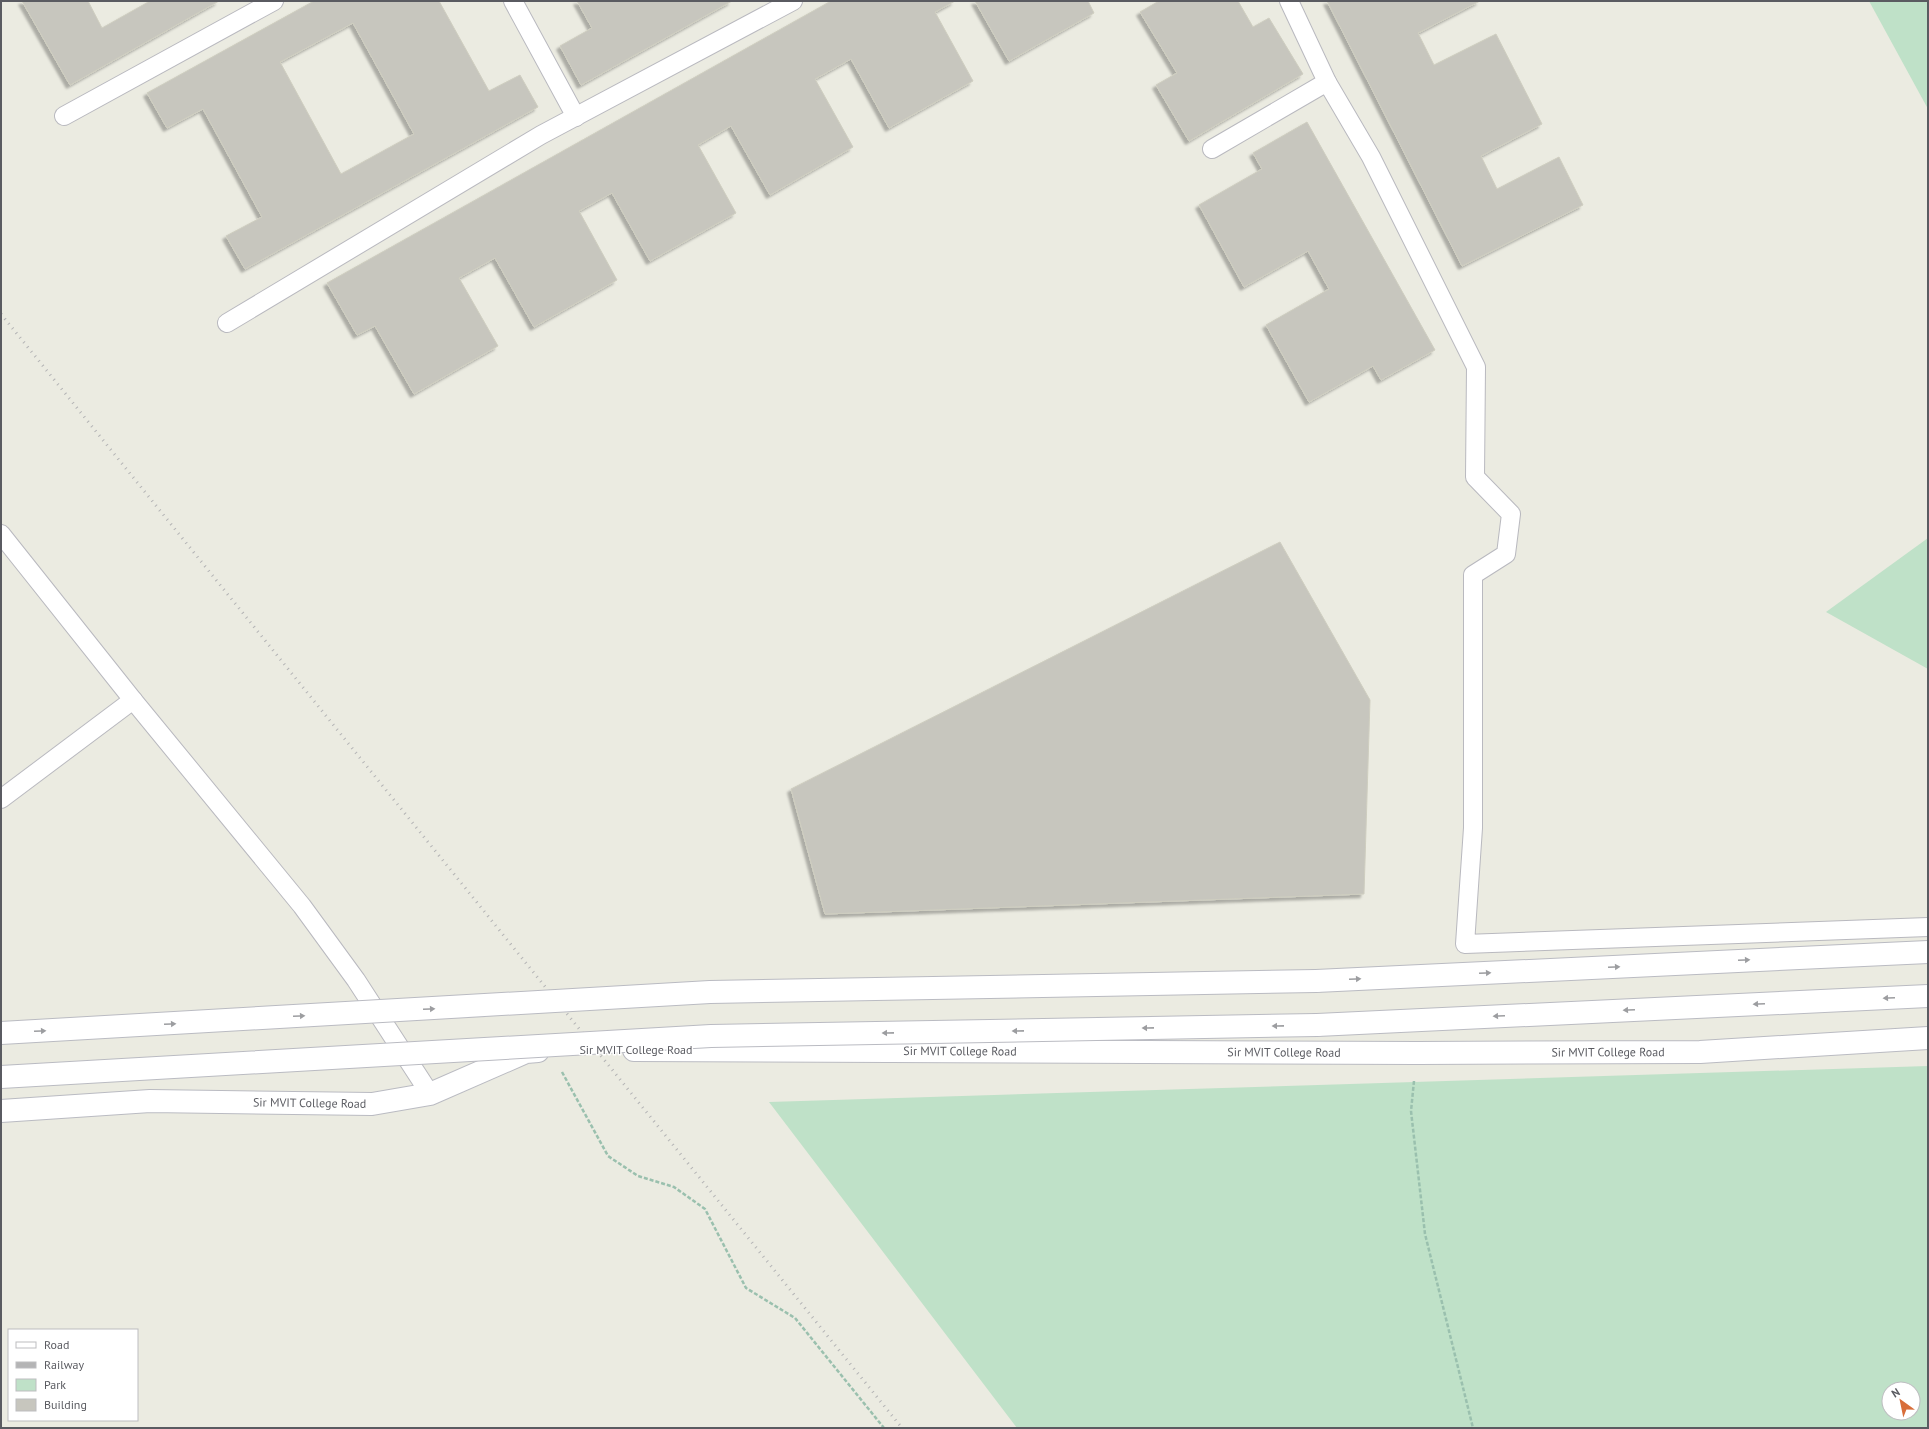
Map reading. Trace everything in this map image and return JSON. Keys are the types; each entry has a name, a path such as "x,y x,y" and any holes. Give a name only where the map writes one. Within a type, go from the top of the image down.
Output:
{"main road":[{"path":"1,1033 710,992 1316,981 1928,952"},
{"name":"Sir MVIT College Road","path":"1,1077 711,1036 1317,1025 1928,996"},
{"name":"Sir MVIT College Road","path":"1,1111 150,1101 372,1104 430,1094 526,1052 595,1049 1418,1053 1700,1052 1928,1038"}],"lane":[{"path":"64,116 274,1"},
{"path":"513,1 576,117"},
{"path":"228,323 541,135 793,1"},
{"path":"1289,1 1327,82 1371,157 1476,367 1475,477 1511,514 1506,554 1473,575 1473,828 1465,944 1928,927"},
{"path":"1212,149 1327,82"},
{"path":"1,534 133,700 302,906 356,980 430,1094"},
{"path":"1,799 133,700"}],"path":[{"path":"549,1051 608,1156 638,1176 674,1187 705,1209 746,1288 795,1318 884,1428"},
{"path":"1418,1053 1411,1111 1425,1234 1473,1428"}],"green space":[{"path":"1869,1 1928,1 1928,109"},
{"path":"1928,538 1928,669 1826,612"},
{"path":"1928,1066 1928,1428 1017,1428 769,1102"}],"building":[{"path":"22,1 88,1 102,28 150,1 219,1 70,85"},
{"path":"314,1 439,1 489,91 520,75 538,107 245,269 226,236 262,217 203,109 167,128 147,93","holes":["353,23 414,134 341,174 280,62"]},
{"path":"577,1 732,1 581,85 560,46 592,28"},
{"path":"831,1 955,1 935,12 973,81 889,128 851,59 815,79 853,147 770,195 731,126 698,145 736,213 650,261 612,193 579,211 617,280 534,327 495,258 459,278 498,346 414,394 375,326 357,335 327,283"},
{"path":"975,1 1088,1 1094,13 1009,61"},
{"path":"1159,1 1238,1 1253,27 1269,18 1303,74 1189,141 1156,85 1177,73 1140,12"},
{"path":"1327,1 1480,1 1418,33 1434,65 1496,34 1542,124 1481,156 1497,189 1559,157 1583,205 1462,266"},
{"path":"1307,122 1435,350 1381,380 1373,366 1309,402 1266,325 1329,289 1308,251 1244,287 1199,205 1262,169 1253,153"},
{"path":"1280,542 1370,700 1364,894 825,914 791,789"}],"railway":[{"path":"1,314 902,1428"}]}
